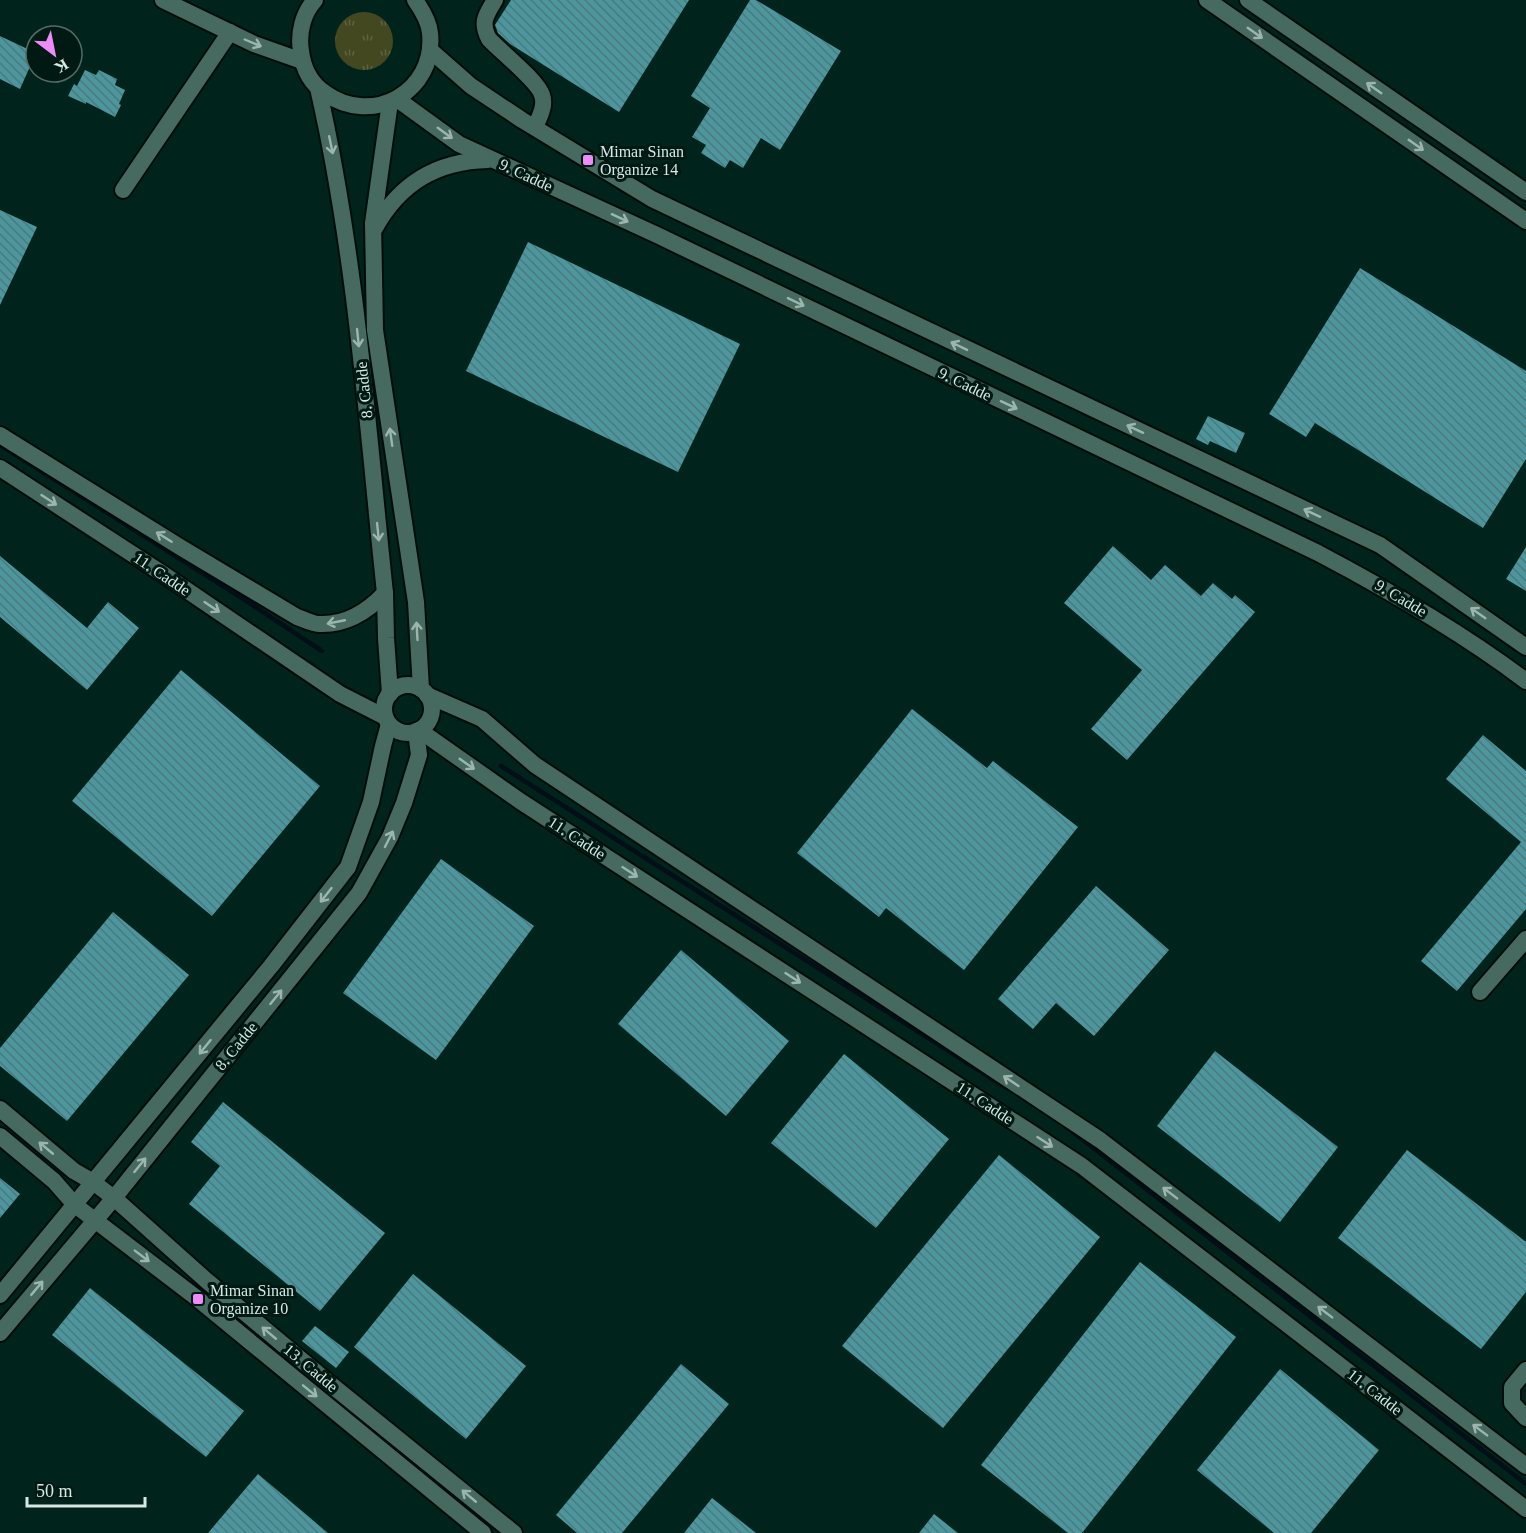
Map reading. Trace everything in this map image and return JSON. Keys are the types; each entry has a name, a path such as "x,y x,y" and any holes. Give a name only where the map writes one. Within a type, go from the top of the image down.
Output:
{"street":[{"path":"163,0 254,44 302,61"},
{"path":"315,0 302,22 299,41 302,61 318,88 335,101 356,107 377,106 394,100 408,91 419,79 426,66 430,50 430,31 424,4"},
{"path":"495,0 486,17 484,30 489,39 536,85 543,96 542,109 535,127"},
{"path":"1207,0 1526,221"},
{"path":"1248,0 1526,192"},
{"path":"123,190 230,32"},
{"name":"9. Cadde","path":"430,50 471,86 652,199 1380,545 1526,647"},
{"name":"8. Cadde","path":"318,88 332,148 351,272 385,593 390,693"},
{"name":"9. Cadde","path":"394,100 459,144 657,235 1318,553 1420,609 1526,681"},
{"name":"8. Cadde","path":"394,100 373,223 375,330 416,602 424,692"},
{"path":"374,231 391,203 416,180 445,166 491,159"},
{"name":"11. Cadde","path":"0,435 297,617 318,624 341,621 364,611 385,593"},
{"name":"11. Cadde","path":"0,468 163,574 340,694 387,720"},
{"path":"405,686 413,686 424,692 431,702 432,710 426,725 412,733 395,730 387,720 384,709 390,693 405,686"},
{"name":"11. Cadde","path":"424,692 482,718 536,765 1100,1140 1526,1466"},
{"name":"8. Cadde","path":"0,1295 271,966 348,867 371,802 387,720"},
{"name":"8. Cadde","path":"0,1333 114,1198 359,893 390,837 408,794 419,755 418,731"},
{"name":"11. Cadde","path":"418,731 520,801 1082,1166 1526,1509"},
{"path":"1480,992 1526,939"},
{"path":"0,1110 74,1171 93,1182"},
{"path":"0,1136 54,1181 75,1205"},
{"name":"13. Cadde","path":"93,1182 329,1383 514,1533"},
{"name":"13. Cadde","path":"75,1205 198,1299 483,1533"},
{"path":"1526,1370 1512,1387 1512,1403 1526,1418"}],"green space":[{"path":"358,12 370,12 385,20 393,35 393,47 385,62 370,70 358,70 343,62 335,47 335,35 343,20"}],"building":[{"path":"511,0 689,0 619,112 510,44 498,33 495,25"},
{"path":"750,0 756,0 841,51 780,150 761,138 743,168 730,160 725,168 701,153 706,145 692,137 710,108 691,96"},
{"path":"0,36 24,47 24,80 20,89 0,79"},
{"path":"85,70 96,75 99,70 117,79 115,85 125,90 115,117 86,102 86,104 68,96 74,84 77,86 84,84"},
{"path":"0,210 37,227 0,305"},
{"path":"528,242 740,344 678,472 466,371"},
{"path":"1360,268 1526,371 1526,459 1483,528 1315,423 1306,437 1269,414"},
{"path":"1208,416 1245,433 1236,453 1210,441 1208,445 1196,439"},
{"path":"1113,546 1151,580 1165,565 1201,596 1213,583 1232,599 1235,595 1255,612 1127,760 1091,729 1142,670 1064,603"},
{"path":"1526,547 1526,591 1506,579"},
{"path":"0,556 87,628 108,602 139,628 87,690 0,617"},
{"path":"181,670 320,786 212,916 72,801"},
{"path":"912,709 987,768 993,761 1078,827 964,970 886,908 879,917 797,853"},
{"path":"1483,735 1526,771 1526,909 1457,991 1421,961 1521,842 1446,779"},
{"path":"441,859 534,926 436,1060 343,993"},
{"path":"1096,886 1169,950 1094,1036 1056,1003 1033,1029 998,999"},
{"path":"113,912 189,975 67,1121 0,1066 0,1048"},
{"path":"681,950 789,1041 726,1116 618,1024"},
{"path":"1215,1051 1338,1147 1280,1222 1157,1126"},
{"path":"844,1054 949,1139 876,1228 771,1143"},
{"path":"223,1102 385,1233 320,1311 189,1204 220,1166 191,1142"},
{"path":"1407,1150 1526,1242 1526,1292 1481,1349 1338,1238"},
{"path":"999,1155 1100,1237 943,1428 842,1346"},
{"path":"0,1178 20,1194 0,1218"},
{"path":"1140,1262 1236,1337 1082,1533 1068,1533 981,1465"},
{"path":"413,1274 526,1366 466,1439 354,1347"},
{"path":"90,1288 244,1411 206,1457 52,1335"},
{"path":"315,1326 349,1352 336,1368 302,1341"},
{"path":"681,1364 729,1404 622,1533 577,1533 556,1515"},
{"path":"1280,1369 1379,1450 1311,1533 1274,1533 1197,1470"},
{"path":"258,1474 328,1533 208,1533"},
{"path":"712,1498 756,1533 684,1533"},
{"path":"934,1514 958,1533 919,1533"}],"waterway":[{"path":"0,445 322,651"},
{"path":"501,766 1005,1087"},
{"path":"1065,1126 1526,1484"}],"place":[{"name":"Mimar Sinan Organize 14","path":"588,160"},
{"name":"Mimar Sinan Organize 10","path":"198,1299"}]}
